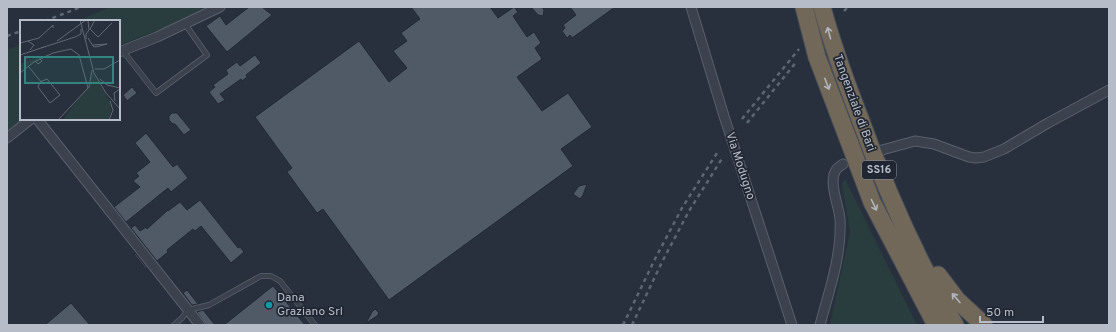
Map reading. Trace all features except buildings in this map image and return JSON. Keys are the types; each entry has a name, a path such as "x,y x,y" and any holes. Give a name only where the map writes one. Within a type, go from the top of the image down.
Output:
{"highway":[{"name":"Tangenziale di Bari","path":"804,7 817,57 872,202 936,325"},
{"name":"Tangenziale di Bari","path":"822,7 832,45 880,175 916,252 955,325"},
{"path":"880,175 898,192 941,281 957,300 984,325"}],"street":[{"path":"121,52 220,7"},
{"name":"Via Modugno","path":"691,7 724,116 792,325"},
{"path":"882,150 915,141 934,144 969,157 984,157 1004,149 1109,90"},
{"path":"7,138 30,120"},
{"path":"38,120 200,325"},
{"path":"820,325 839,249 840,217 833,178 835,172 843,164"}],"lane":[{"path":"121,52 156,93 207,55 185,24"},
{"path":"174,325 188,310 209,305 261,276 271,276 280,281 316,325"}],"shaded area":[{"path":"110,7 207,7 164,28 120,45 120,20 79,20"},
{"path":"20,45 20,120 23,120 7,133 7,50"},
{"path":"845,179 917,325 830,325 850,232 842,184"}],"railway":[{"path":"48,20 81,7"},
{"path":"844,11 848,7"},
{"path":"7,36 20,31"},
{"path":"742,119 799,49"},
{"path":"747,123 797,61"},
{"path":"623,325 682,208 717,153"},
{"path":"632,325 662,262 689,211 723,157"}],"place":[{"name":"Dana Graziano Srl","path":"269,305"}]}
